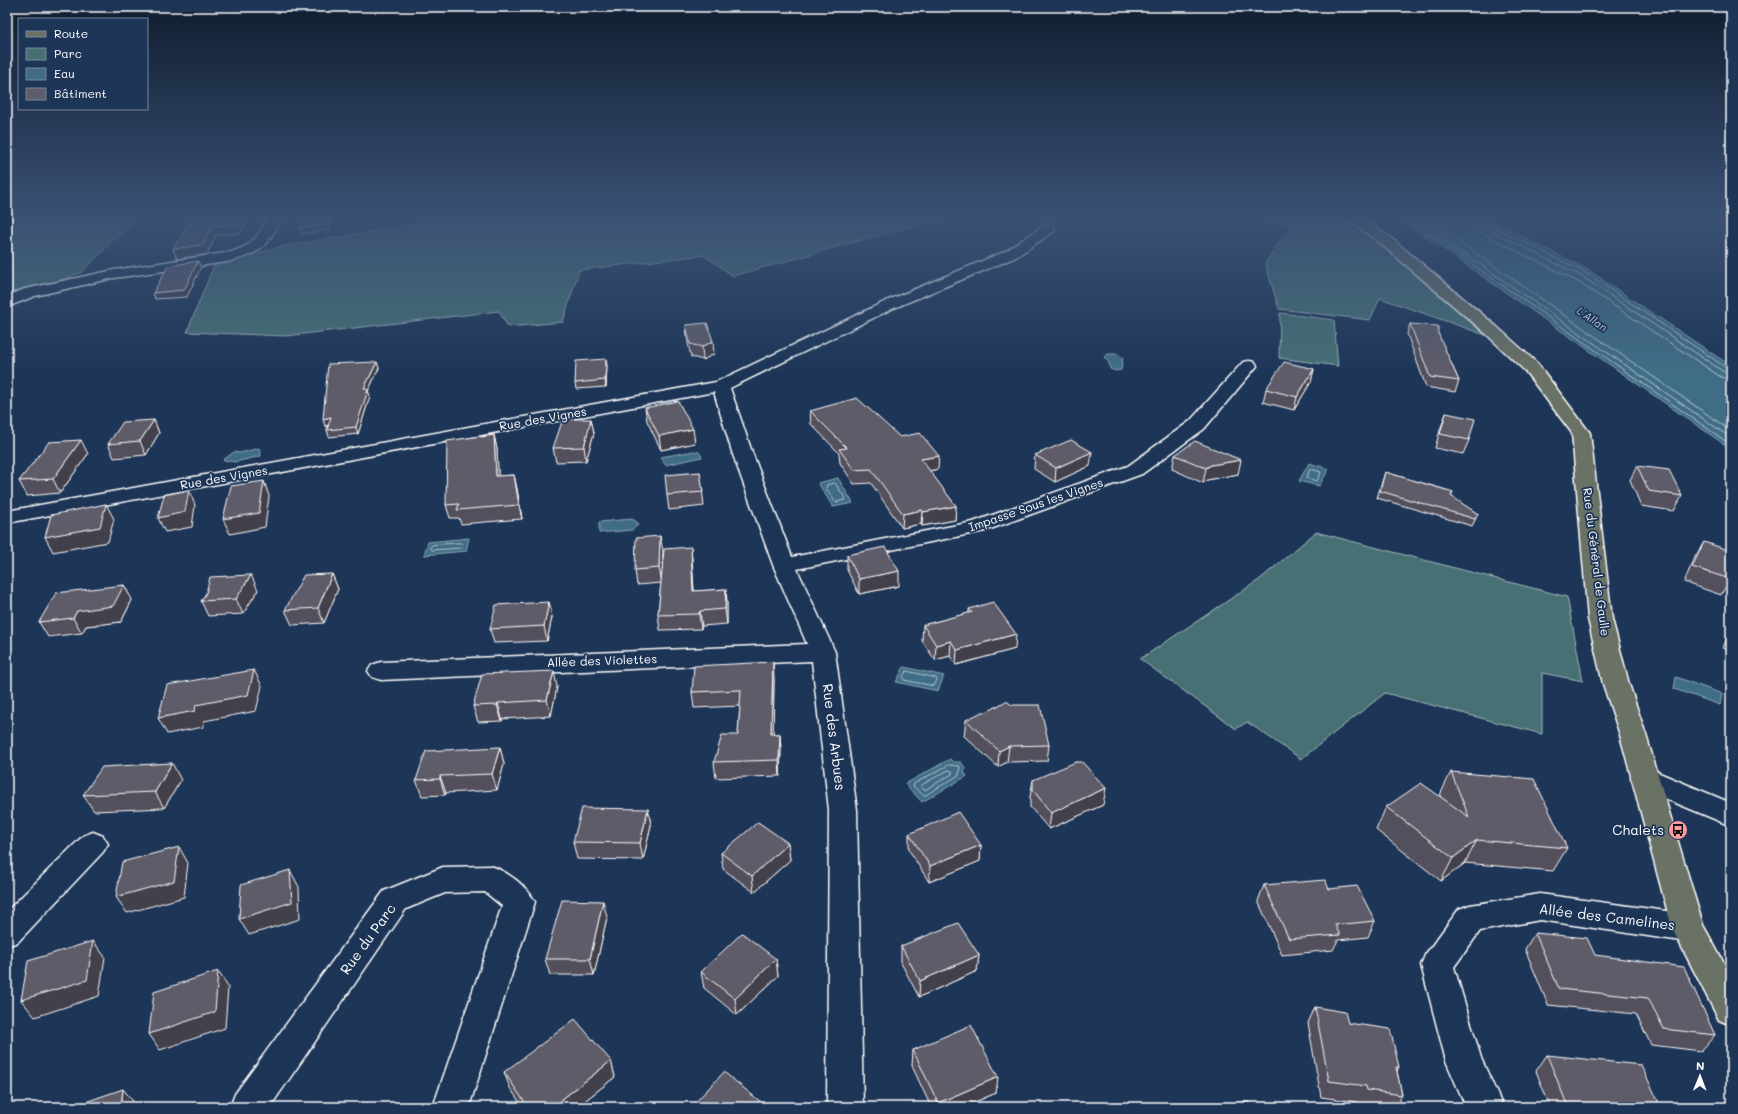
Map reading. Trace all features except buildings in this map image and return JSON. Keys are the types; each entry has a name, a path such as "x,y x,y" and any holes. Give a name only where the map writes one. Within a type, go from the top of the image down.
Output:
{"main road":[{"name":"Rue du Général de Gaulle","path":"1420,270 1490,329 1531,367 1581,433 1600,619 1616,684 1633,735 1688,928 1731,1009"}],"street":[{"path":"7,302 30,292 114,274 142,270"},
{"name":"Rue des Vignes","path":"7,517 721,386 889,305 973,270"},
{"name":"Impasse Sous les Vignes","path":"784,565 978,527 1135,470 1197,425 1249,366"},
{"name":"Rue des Arbues","path":"721,386 742,452 784,565 822,652 843,810 845,1107"},
{"name":"Allée des Violettes","path":"381,670 822,652"},
{"path":"1645,778 1731,815"},
{"path":"7,932 93,844"},
{"name":"Rue du Parc","path":"248,1107 395,900 443,880 490,879 519,902 451,1107"},
{"name":"Allée des Camelines","path":"1485,1107 1464,1061 1437,965 1470,919 1540,907 1688,928"}],"green space":[{"path":"7,270 84,270 82,272 7,301"},
{"path":"212,270 579,270 563,322 508,327 499,311 286,336 187,332"},
{"path":"725,270 755,270 733,276"},
{"path":"1267,270 1411,270 1491,337 1380,298 1370,320 1279,309"},
{"path":"1280,313 1334,320 1338,366 1279,358"},
{"path":"1316,532 1567,597 1583,681 1542,673 1542,734 1385,693 1301,759 1247,722 1236,729 1140,659 1259,580"}],"water":[{"name":"L'Allan","path":"1474,270 1588,270 1731,366 1731,449"},
{"path":"1108,354 1118,354 1123,358 1121,370 1116,371 1110,369 1109,363 1104,357"},
{"path":"259,448 261,456 235,462 223,460 234,452 240,453"},
{"path":"694,451 699,452 702,457 665,465 661,457"},
{"path":"1309,463 1329,469 1319,486 1299,481"},
{"path":"838,478 853,503 833,507 818,483"},
{"path":"632,519 637,522 638,525 632,530 599,533 599,522"},
{"path":"469,538 466,551 424,555 428,542"},
{"path":"904,667 944,676 938,691 896,682"},
{"path":"1676,677 1722,694 1720,705 1674,689"},
{"path":"950,759 953,762 961,762 966,769 964,772 967,776 922,802 905,784"}],"place":[{"name":"Chalets","path":"1678,830"}]}
